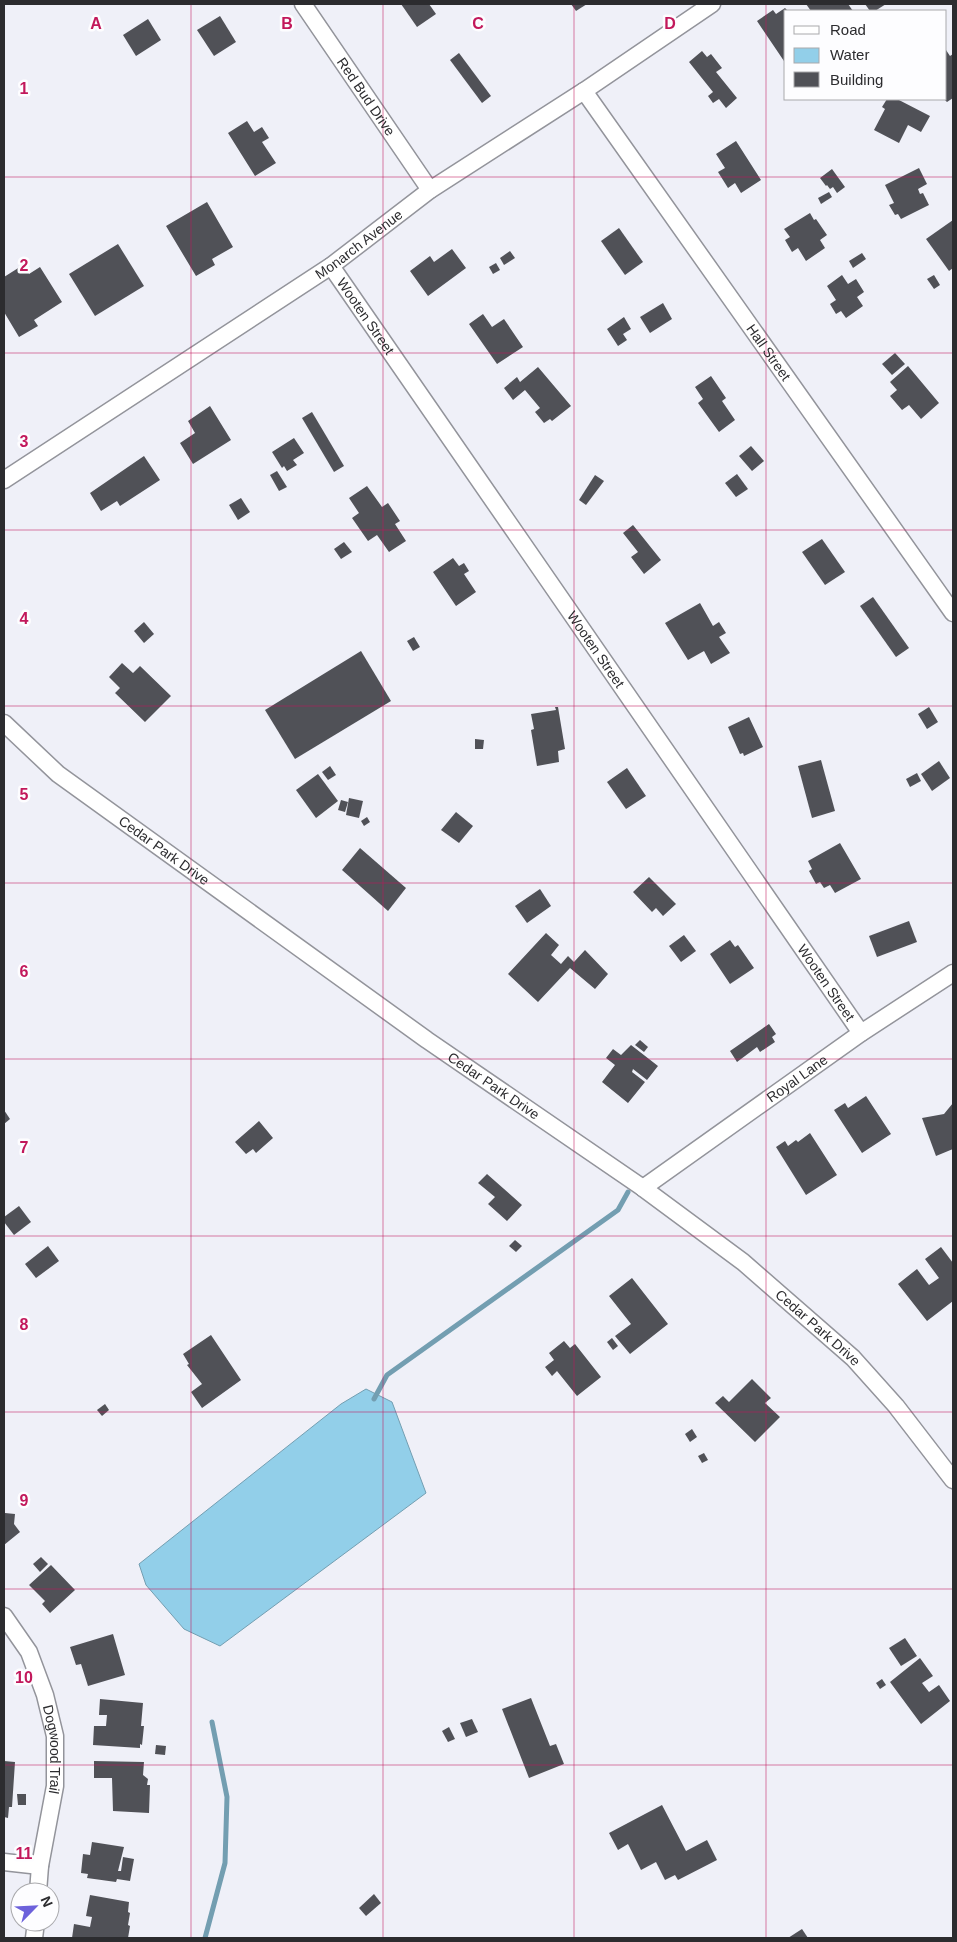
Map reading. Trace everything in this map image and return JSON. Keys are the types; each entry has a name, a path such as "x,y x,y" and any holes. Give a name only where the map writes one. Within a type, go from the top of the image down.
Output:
{"street":[{"name":"Red Bud Drive","path":"303,4 430,190"},
{"name":"Monarch Avenue","path":"4,480 331,266 430,190 584,91 712,4"},
{"name":"Hall Street","path":"584,91 953,613"},
{"name":"Wooten Street","path":"331,266 861,1033"},
{"name":"Cedar Park Drive","path":"4,723 58,774 427,1040 643,1188 743,1262 853,1358 896,1406 953,1480"},
{"name":"Royal Lane","path":"643,1188 861,1033 953,974"},
{"name":"Dogwood Trail","path":"4,1616 29,1652 45,1695 55,1736 55,1786 39,1882"},
{"path":"4,1862 40,1866"}],"water":[{"path":"366,1389 392,1402 426,1493 220,1646 184,1629 146,1585 139,1564 341,1404"}],"building":[{"path":"401,4 429,4 436,14 417,27"},
{"path":"571,4 587,4 576,11"},
{"path":"806,4 848,4 852,10 810,10"},
{"path":"865,4 886,4 877,10 869,10"},
{"path":"785,8 787,10 784,10 784,61 757,21 773,10 776,14"},
{"path":"220,16 236,42 214,56 197,30"},
{"path":"148,19 161,40 136,56 123,35"},
{"path":"702,51 707,57 711,54 722,68 716,72 737,98 726,108 719,99 713,103 708,96 713,92 689,62"},
{"path":"947,52 950,56 953,54 953,98 947,102 945,100 947,100"},
{"path":"459,53 491,96 482,103 450,60"},
{"path":"886,100 899,100 930,116 921,132 908,125 899,143 874,130 885,109 882,107"},
{"path":"247,121 254,132 262,127 269,138 262,142 276,163 255,176 228,133"},
{"path":"736,141 761,180 741,193 735,183 728,188 718,172 725,168 716,154"},
{"path":"919,168 927,184 918,189 920,194 923,193 929,205 901,219 898,214 895,215 889,205 894,203 885,185"},
{"path":"832,169 845,187 837,193 833,187 830,189 826,186 820,178"},
{"path":"829,192 832,197 821,204 818,198"},
{"path":"207,202 233,247 212,259 215,265 196,276 166,226"},
{"path":"810,213 827,235 820,240 825,248 806,261 798,248 792,252 785,240 790,237 784,229"},
{"path":"953,220 953,268 949,271 926,239"},
{"path":"619,228 643,262 625,275 601,241"},
{"path":"118,244 144,286 95,316 69,274"},
{"path":"452,249 466,268 428,296 410,271 430,256 434,262"},
{"path":"510,251 515,258 504,265 500,258"},
{"path":"862,253 866,259 853,268 849,261"},
{"path":"496,263 500,270 493,274 489,267"},
{"path":"23,265 29,274 40,267 62,302 34,320 38,326 19,337 4,312 4,277"},
{"path":"842,275 848,284 856,279 864,292 857,297 863,306 846,318 841,311 836,314 830,304 836,300 827,286"},
{"path":"934,275 940,285 934,289 927,279"},
{"path":"663,303 672,319 650,333 640,317"},
{"path":"483,314 492,327 504,319 523,347 497,364 469,324"},
{"path":"624,317 631,329 623,334 627,340 618,346 607,329"},
{"path":"895,353 905,364 892,375 882,364"},
{"path":"908,366 939,403 921,419 909,405 902,410 890,396 897,390 890,382"},
{"path":"538,367 571,406 552,421 550,419 544,423 535,412 540,408 525,390 513,400 504,388 517,377 520,382"},
{"path":"711,376 726,398 722,401 735,420 719,432 698,403 703,399 695,387"},
{"path":"210,406 231,440 193,464 180,443 195,433 188,421"},
{"path":"312,412 344,466 334,472 302,418"},
{"path":"294,438 304,453 293,460 297,465 287,471 284,466 282,468 272,452"},
{"path":"751,446 764,461 752,471 739,456"},
{"path":"144,456 160,480 120,506 117,501 101,511 90,493"},
{"path":"277,471 287,487 279,491 270,475"},
{"path":"737,474 748,489 736,497 725,483"},
{"path":"595,475 604,481 586,505 579,500"},
{"path":"367,486 382,507 388,503 400,521 395,524 406,541 389,552 377,535 368,541 352,518 359,513 349,498"},
{"path":"241,498 250,512 238,520 229,505"},
{"path":"633,525 661,560 644,574 631,557 638,552 623,533"},
{"path":"822,539 845,572 825,585 802,552"},
{"path":"344,542 352,552 341,559 334,549"},
{"path":"453,558 459,566 464,563 469,571 464,574 476,592 456,606 433,572"},
{"path":"873,597 909,648 896,657 860,606"},
{"path":"700,603 713,626 719,622 726,633 719,637 730,653 711,664 704,651 688,660 665,623"},
{"path":"144,622 154,634 144,643 134,631"},
{"path":"414,637 420,647 413,651 407,641"},
{"path":"361,651 391,701 295,759 265,710"},
{"path":"122,663 133,673 140,666 171,696 145,722 115,693 120,688 109,677"},
{"path":"555,707 558,707 565,749 558,751 559,762 537,766 531,730 534,729 531,714 556,710"},
{"path":"929,707 938,722 927,729 918,714"},
{"path":"749,717 763,747 744,756 743,753 740,754 728,727"},
{"path":"475,739 484,740 483,749 475,749"},
{"path":"821,760 835,811 812,818 798,766"},
{"path":"939,761 950,778 932,791 921,774"},
{"path":"330,766 336,775 328,780 322,772"},
{"path":"627,768 646,796 626,809 607,782"},
{"path":"917,773 921,781 910,787 906,779"},
{"path":"318,774 338,801 316,818 296,790"},
{"path":"349,798 363,801 359,818 346,815"},
{"path":"341,800 348,802 345,812 338,810"},
{"path":"456,812 473,826 459,843 441,830"},
{"path":"367,817 370,822 364,826 361,821"},
{"path":"840,843 861,879 835,893 830,885 824,888 820,882 816,884 809,871 812,869 808,861"},
{"path":"360,848 406,888 388,911 342,870"},
{"path":"649,877 676,904 663,916 656,908 652,912 633,892"},
{"path":"540,889 551,906 527,923 515,906"},
{"path":"909,921 917,942 877,957 869,936"},
{"path":"546,933 559,945 551,955 561,964 568,956 574,962 585,950 608,974 595,989 570,968 538,1002 508,974"},
{"path":"684,935 696,951 681,962 669,946"},
{"path":"730,940 735,947 738,945 754,968 730,984 710,954"},
{"path":"769,1024 776,1034 772,1037 775,1042 760,1052 757,1047 737,1062 730,1051"},
{"path":"640,1040 648,1047 644,1052 635,1045"},
{"path":"631,1045 658,1066 647,1080 633,1069 632,1072 645,1082 628,1103 602,1082 615,1065 606,1058 613,1049 621,1055"},
{"path":"866,1096 891,1134 862,1153 834,1110 845,1103 848,1108"},
{"path":"953,1103 953,1149 936,1156 922,1118 944,1114"},
{"path":"4,1110 10,1119 4,1124"},
{"path":"259,1121 273,1138 256,1153 253,1149 246,1154 235,1142"},
{"path":"810,1133 837,1175 806,1195 776,1147 785,1141 788,1146 796,1140 798,1142"},
{"path":"487,1174 522,1205 507,1221 488,1204 495,1197 478,1183"},
{"path":"19,1206 31,1222 14,1235 4,1222 4,1217"},
{"path":"515,1240 522,1246 516,1252 509,1246"},
{"path":"48,1246 59,1261 36,1278 25,1264"},
{"path":"941,1247 953,1263 953,1301 927,1321 898,1284 917,1269 929,1285 939,1278 925,1259"},
{"path":"632,1278 668,1324 630,1354 615,1336 631,1324 609,1296"},
{"path":"211,1335 241,1380 202,1408 191,1392 202,1384 187,1365 189,1364 183,1354"},
{"path":"612,1338 618,1346 613,1350 607,1342"},
{"path":"564,1341 570,1348 575,1344 601,1377 577,1396 557,1371 552,1376 545,1367 554,1360 549,1353"},
{"path":"752,1379 771,1398 765,1403 780,1417 755,1442 715,1403 723,1396 729,1402"},
{"path":"105,1404 109,1410 102,1416 97,1410"},
{"path":"692,1429 697,1437 690,1442 685,1434"},
{"path":"704,1453 708,1460 702,1463 698,1456"},
{"path":"5,1513 15,1514 14,1524 20,1532 4,1545 4,1515"},
{"path":"41,1557 48,1564 40,1572 33,1564"},
{"path":"51,1565 75,1590 50,1613 42,1604 45,1601 29,1585"},
{"path":"113,1634 125,1675 88,1686 81,1664 76,1665 70,1647"},
{"path":"905,1638 917,1656 901,1666 889,1648"},
{"path":"920,1658 933,1676 922,1683 929,1692 939,1685 950,1701 921,1724 890,1682"},
{"path":"882,1679 886,1685 880,1689 876,1683"},
{"path":"531,1698 550,1746 556,1744 564,1764 529,1778 502,1709"},
{"path":"100,1699 143,1703 141,1726 144,1726 140,1748 93,1745 94,1726 106,1726 107,1715 99,1715"},
{"path":"472,1719 478,1732 466,1737 460,1723"},
{"path":"449,1727 455,1739 448,1742 442,1731"},
{"path":"156,1745 166,1746 165,1755 155,1754"},
{"path":"4,1761 15,1762 12,1807 9,1807 8,1818 4,1817"},
{"path":"94,1761 144,1762 143,1775 148,1779 147,1785 150,1785 149,1813 113,1811 112,1778 94,1778"},
{"path":"17,1794 26,1794 26,1805 18,1805"},
{"path":"662,1805 686,1851 707,1840 717,1860 678,1880 675,1875 665,1880 656,1862 641,1870 628,1844 618,1850 609,1833"},
{"path":"92,1842 124,1847 118,1871 121,1871 123,1857 134,1859 130,1881 117,1879 116,1882 87,1878 88,1874 81,1873 83,1854 90,1855"},
{"path":"374,1894 381,1903 366,1916 359,1908"},
{"path":"90,1895 129,1902 128,1925 130,1926 128,1938 72,1938 74,1924 90,1927 92,1917 86,1916"},
{"path":"802,1929 808,1938 788,1938"}],"waterway":[{"path":"374,1399 387,1375 618,1210 628,1192"},
{"path":"205,1938 225,1863 227,1797 212,1722"}]}
